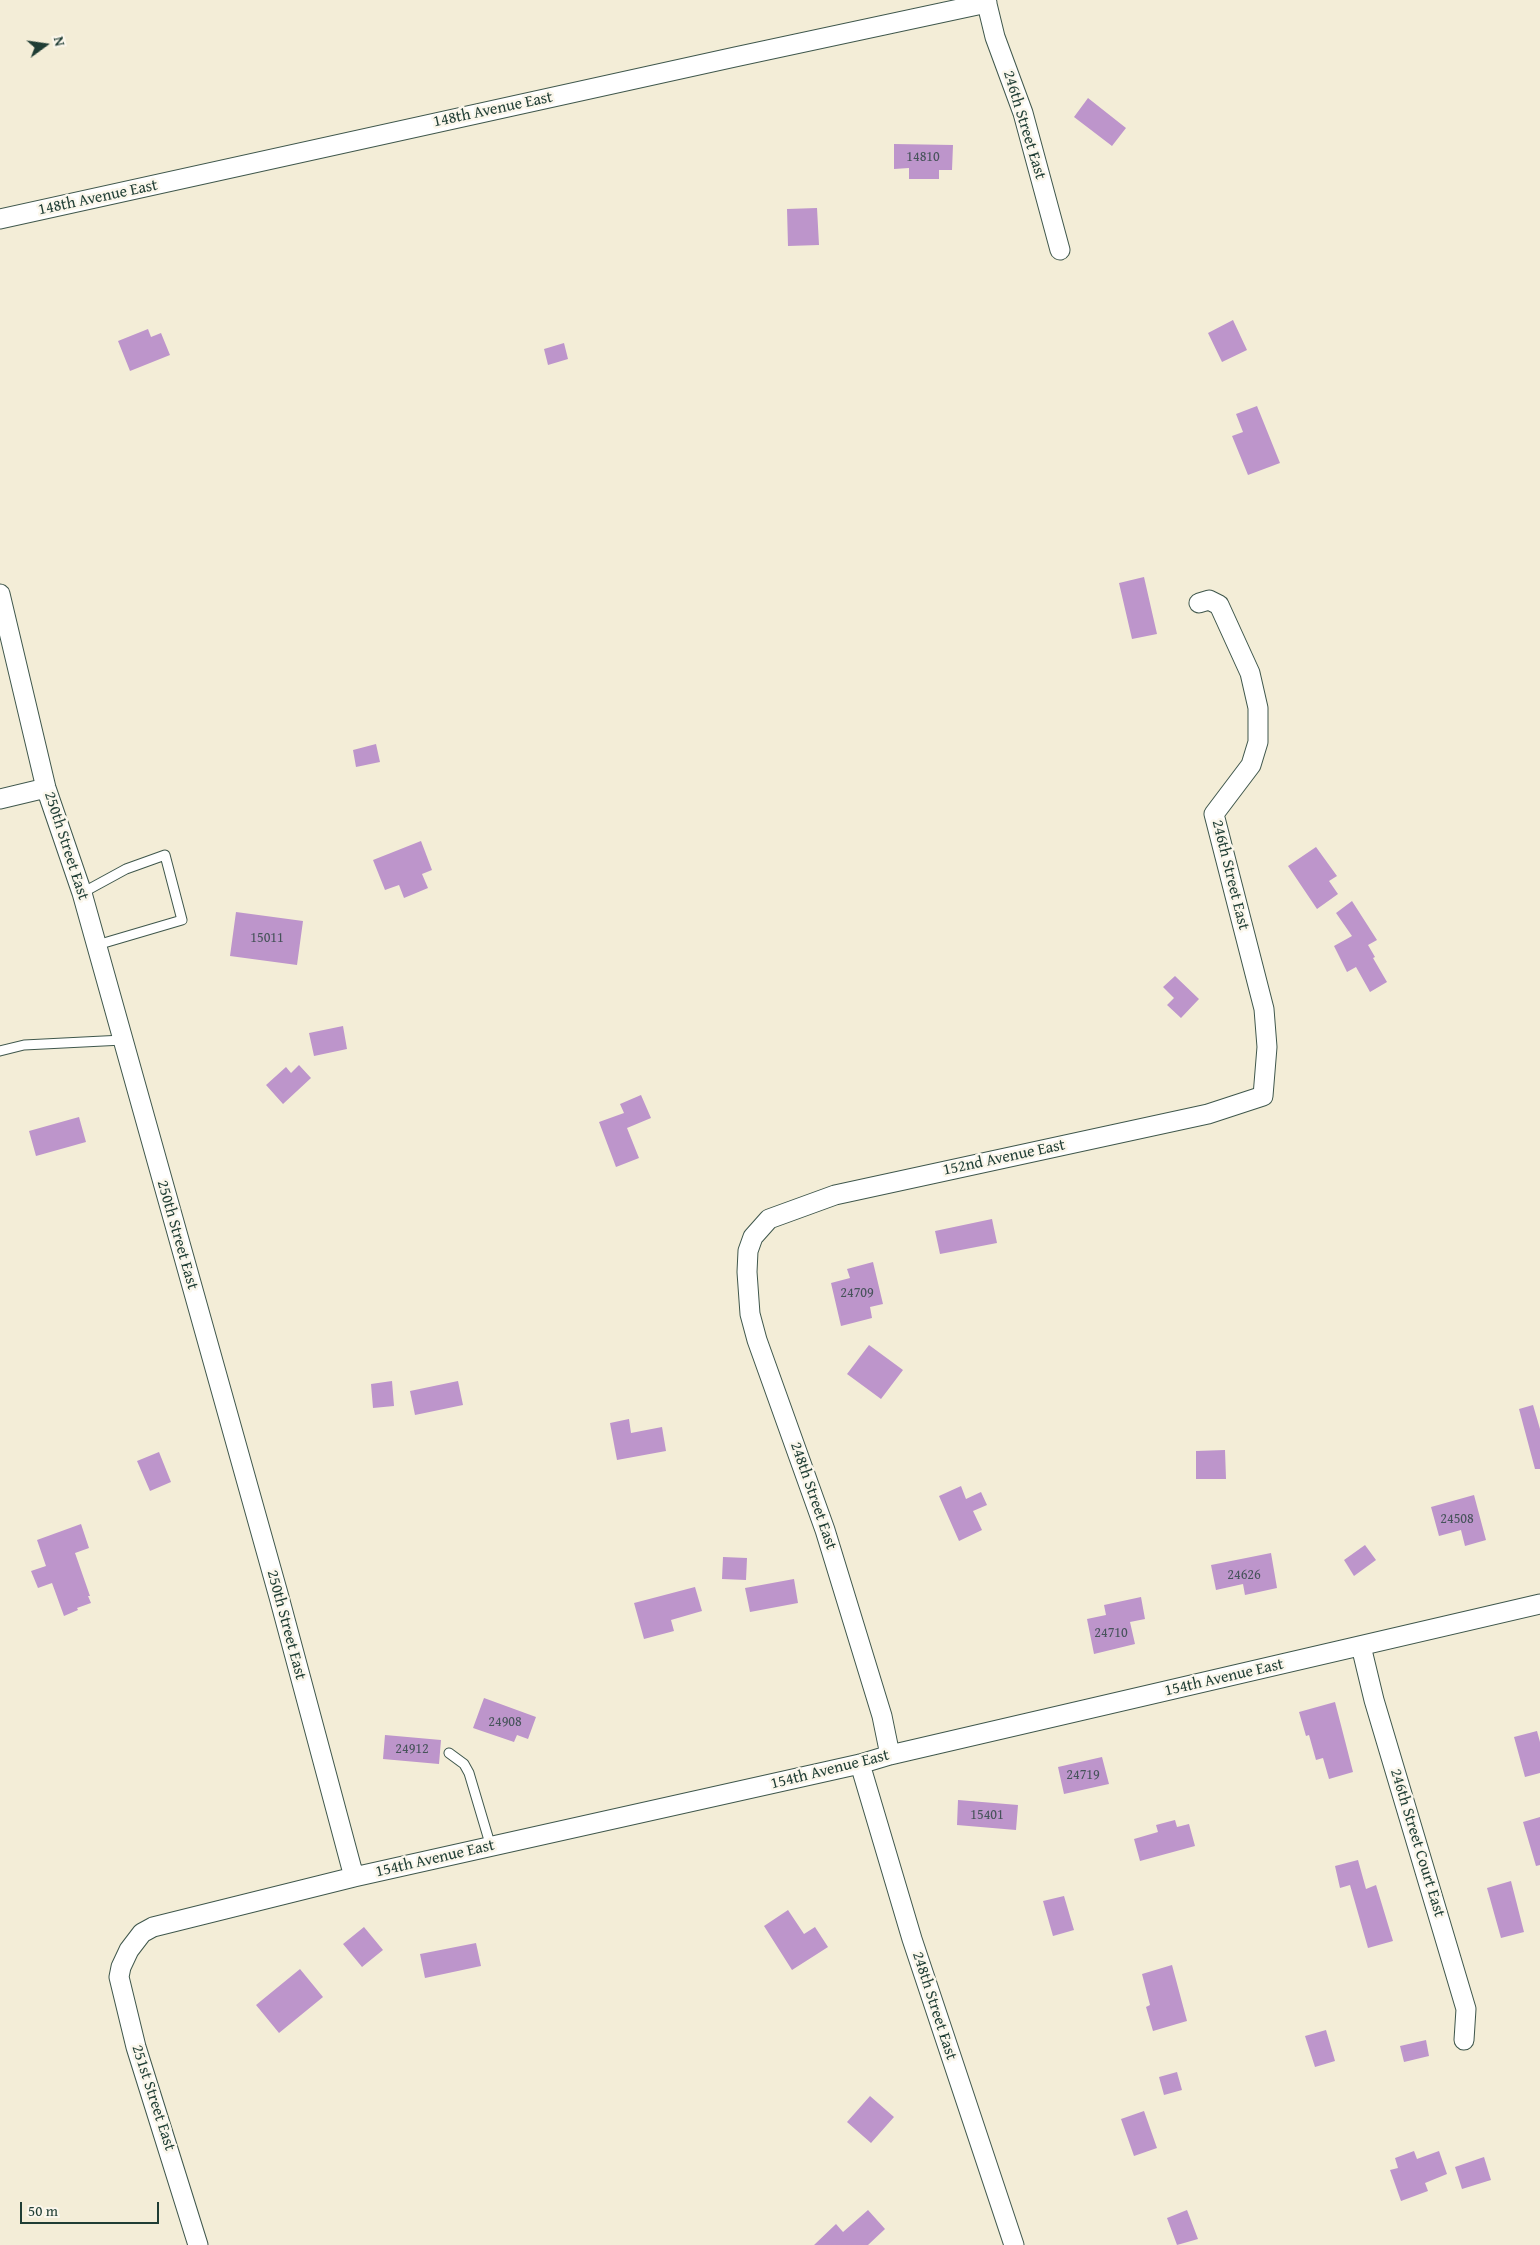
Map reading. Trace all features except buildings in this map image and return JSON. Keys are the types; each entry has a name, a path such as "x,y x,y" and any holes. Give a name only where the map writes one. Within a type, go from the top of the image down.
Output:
{"street":[{"name":"148th Avenue East","path":"0,219 987,2"},
{"name":"246th Street East","path":"987,2 995,37 1023,113 1060,250"},
{"name":"250th Street East","path":"0,594 46,788 82,893 276,1588 354,1877"},
{"name":"246th Street East","path":"1199,604 1209,600 1219,605 1250,673 1258,708 1258,742 1251,765 1214,814 1266,1022 1267,1047 1263,1096"},
{"path":"0,799 46,788"},
{"name":"152nd Avenue East","path":"753,1237 759,1229 775,1217 835,1195 1208,1114 1263,1096"},
{"name":"248th Street East","path":"753,1237 748,1251 746,1272 750,1314 757,1340 825,1530 882,1716 890,1755"},
{"name":"154th Avenue East","path":"129,1950 142,1933 153,1927 354,1877 860,1764 890,1755 1540,1604"},
{"name":"246th Street Court East","path":"1361,1646 1374,1700 1466,2010 1464,2040"},
{"name":"248th Street East","path":"860,1764 912,1939 1014,2245"},
{"name":"251st Street East","path":"129,1950 121,1966 119,1977 122,1990 136,2047 198,2245"}],"lane":[{"path":"82,893 126,869 166,855 182,920 96,945"},
{"path":"0,1051 24,1045 123,1040"},
{"path":"449,1753 464,1764 469,1773 475,1787 491,1847"}]}
